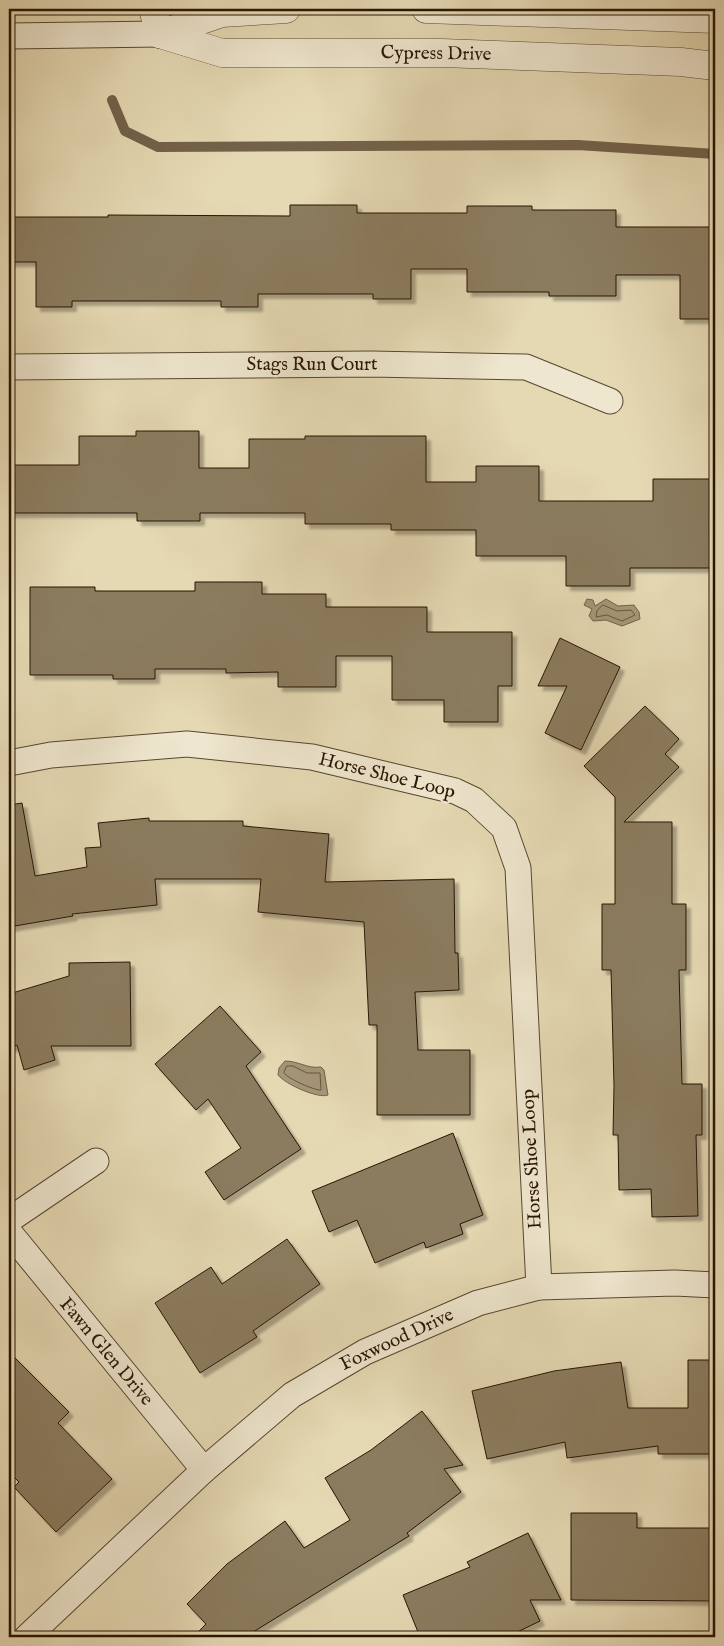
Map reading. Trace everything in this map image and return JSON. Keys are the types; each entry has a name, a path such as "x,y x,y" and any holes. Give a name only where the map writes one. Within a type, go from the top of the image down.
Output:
{"street":[{"path":"157,21 170,9"},
{"name":"Cypress Drive","path":"9,36 222,13 286,9"},
{"path":"426,9 683,16 715,20"},
{"name":"Cypress Drive","path":"157,21 222,53 442,53 681,62 715,66"},
{"name":"Stags Run Court","path":"9,367 371,364 526,367 610,401"},
{"name":"Horse Shoe Loop","path":"9,763 51,755 187,744 312,757 455,790 474,800 504,828 518,868 539,1287"},
{"path":"9,1220 96,1161"},
{"name":"Fawn Glen Drive","path":"9,1232 204,1470"},
{"name":"Foxwood Drive","path":"27,1637 204,1470 292,1395 365,1352 478,1303 539,1287 675,1283 715,1284"}],"water":[{"path":"587,599 593,600 595,606 606,599 618,606 634,605 639,612 640,619 622,626 606,620 593,621 589,616 592,609 584,605"},
{"path":"285,1061 311,1067 321,1067 324,1070 328,1095 323,1096 310,1093 282,1079 278,1075 279,1068"}],"building":[{"path":"290,205 357,205 357,213 467,213 467,206 532,206 532,210 616,210 616,227 715,227 715,319 680,319 680,275 616,275 616,296 549,296 549,292 467,292 467,269 411,269 411,299 373,299 373,294 258,294 258,307 221,307 221,301 72,301 72,307 36,307 36,262 9,262 9,217 108,217 108,215 290,216"},
{"path":"136,431 199,431 199,468 249,468 249,439 305,439 305,436 426,436 426,482 476,482 476,466 539,466 539,501 653,501 653,479 715,479 715,568 630,568 630,586 566,586 566,556 476,556 476,530 391,530 391,524 305,524 305,513 200,513 200,521 137,521 137,513 9,513 9,465 79,465 79,436 136,436"},
{"path":"195,582 262,582 262,594 326,594 326,607 427,607 427,632 512,632 512,686 498,686 498,722 444,722 444,700 392,700 392,656 336,656 336,687 278,687 278,672 226,673 226,669 155,669 155,679 113,679 113,675 30,675 30,587 95,587 95,591 195,591"},
{"path":"560,638 620,667 581,750 545,733 567,686 538,686"},
{"path":"645,706 679,739 665,754 679,767 624,822 672,822 672,904 686,904 686,970 679,970 682,1084 702,1084 702,1135 696,1135 698,1216 652,1217 651,1189 619,1190 618,1135 613,1135 614,1086 611,970 602,970 602,904 615,904 615,797 584,766"},
{"path":"22,803 35,876 87,867 85,848 101,847 98,823 149,818 149,821 243,821 243,826 329,834 325,882 454,879 455,953 458,953 459,990 415,992 418,1050 470,1050 470,1115 377,1115 377,1025 369,1025 364,922 258,912 261,879 155,879 157,905 72,914 73,916 9,927 9,805"},
{"path":"130,962 131,1046 51,1046 55,1060 24,1070 17,1045 9,1048 9,994 69,976 69,963"},
{"path":"220,1006 261,1052 246,1066 301,1149 224,1200 205,1172 241,1148 208,1099 196,1110 155,1064"},
{"path":"453,1133 483,1215 460,1224 463,1234 426,1248 424,1242 375,1263 357,1220 329,1232 312,1191"},
{"path":"287,1239 320,1284 253,1331 257,1337 200,1373 155,1303 211,1267 222,1284"},
{"path":"9,1352 69,1412 58,1423 112,1479 56,1532 14,1487 19,1482 9,1472"},
{"path":"688,1360 715,1360 715,1454 658,1454 658,1446 567,1458 565,1442 487,1459 472,1391 554,1371 621,1362 628,1408 688,1408"},
{"path":"422,1411 463,1465 444,1469 461,1492 407,1533 409,1536 245,1637 193,1637 206,1624 187,1604 227,1564 285,1521 304,1548 350,1520 325,1478 371,1450"},
{"path":"571,1513 637,1513 637,1528 715,1528 715,1601 571,1600"},
{"path":"528,1533 561,1600 530,1600 540,1621 507,1637 420,1637 403,1595 470,1567 467,1562"}],"waterway":[{"path":"112,100 125,131 158,147 578,145 715,154"}]}
